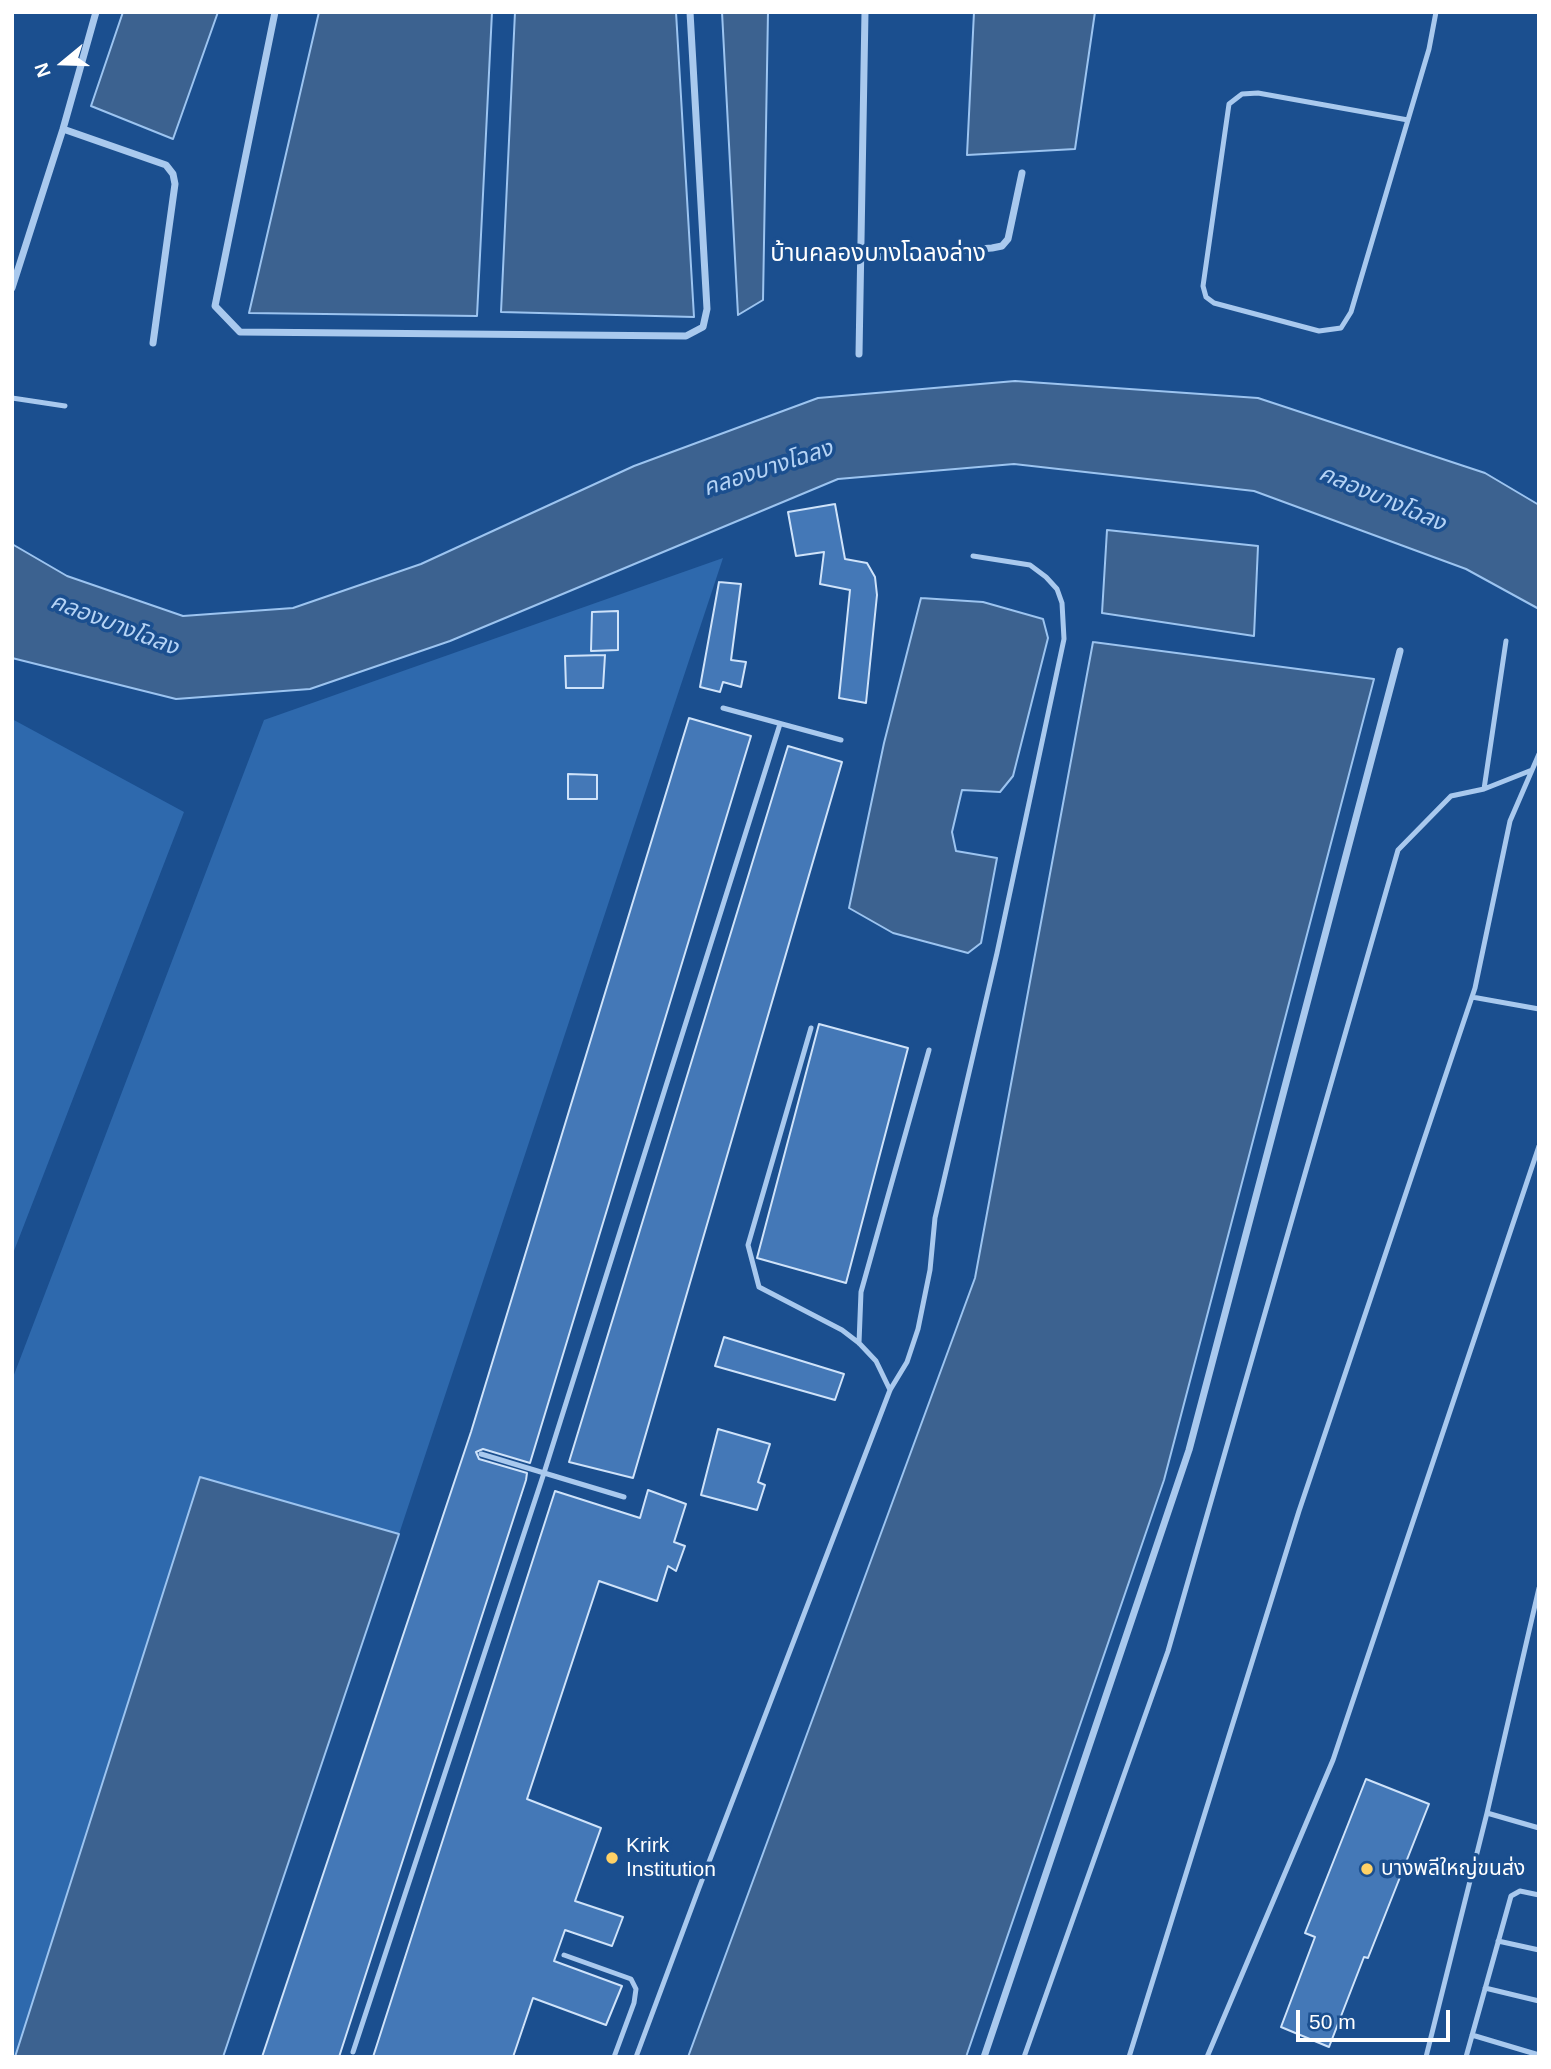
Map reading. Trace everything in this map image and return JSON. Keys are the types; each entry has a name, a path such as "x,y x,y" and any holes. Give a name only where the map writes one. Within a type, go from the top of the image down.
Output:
{"street":[{"path":"12,288 96,12"},
{"path":"275,12 215,306 240,332 646,336 686,336 703,327 707,309 690,12"},
{"path":"859,354 865,12"},
{"path":"62,129 166,165 173,174 175,184 153,343"},
{"path":"859,258 1002,246 1008,239 1021,173"},
{"path":"984,2057 1189,1450 1400,652"}],"lane":[{"path":"1408,120 1258,93 1242,94 1229,104 1203,286 1206,297 1214,303 1319,331 1341,328 1351,312 1408,120 1429,49 1436,12"},
{"path":"12,398 65,406"},
{"path":"636,2057 890,1390 907,1362 918,1329 930,1270 935,1219 997,953 1064,639 1062,603 1057,589 1046,577 1030,565 973,556"},
{"path":"1484,789 1506,641"},
{"path":"723,708 841,740"},
{"path":"354,2052 544,1473 780,724"},
{"path":"1129,2057 1298,1511 1472,997 1510,821 1539,754"},
{"path":"1024,2057 1168,1651 1398,850 1451,796 1484,789 1532,770"},
{"path":"1472,997 1539,1009"},
{"path":"811,1028 748,1245 759,1287 842,1330 859,1343 876,1361 890,1390"},
{"path":"859,1343 861,1292 929,1050"},
{"path":"1207,2057 1333,1760 1539,1146"},
{"path":"481,1454 624,1497"},
{"path":"1426,2057 1487,1813 1539,1588"},
{"path":"1487,1813 1539,1828"},
{"path":"1466,2057 1511,1896 1520,1891 1539,1895"},
{"path":"1498,1941 1539,1950"},
{"path":"564,1955 631,1979 636,1989 634,2003 614,2057"},
{"path":"1485,1988 1539,2001"},
{"path":"1472,2035 1539,2055"}],"shaded area":[{"path":"723,558 399,1534 200,1478 15,2057 12,2057 12,1380 264,720"},
{"path":"12,719 184,812 12,1256"}],"water":[{"path":"123,12 218,12 173,139 91,106"},
{"path":"319,12 492,12 477,316 249,313"},
{"path":"515,12 676,12 694,317 501,312"},
{"path":"722,12 768,12 763,300 738,315"},
{"path":"974,12 1095,12 1075,149 967,155"},
{"name":"คลองบางโฉลง","path":"1015,381 1258,398 1485,473 1539,505 1539,609 1466,569 1254,491 1014,464 838,479 450,641 310,689 176,699 12,658 12,544 67,576 183,616 293,608 421,564 634,466 818,398"},
{"path":"1107,530 1258,546 1254,636 1102,613"},
{"path":"921,598 983,602 1043,619 1048,638 1013,776 1000,792 962,790 952,832 956,851 997,858 981,943 968,953 893,933 849,908 884,743"},
{"path":"1093,642 1374,679 1164,1480 966,2057 688,2057 975,1278"},
{"path":"200,1477 399,1534 223,2057 15,2057"}],"building":[{"path":"835,504 845,559 867,563 875,577 877,595 866,703 839,698 850,590 820,584 824,552 796,556 788,512"},
{"path":"719,582 741,584 731,660 746,662 741,687 723,682 720,692 700,687"},
{"path":"618,611 618,650 591,651 592,612"},
{"path":"605,655 603,688 566,688 565,656"},
{"path":"689,718 751,736 530,1463 483,1449 476,1452 479,1459 527,1473 526,1480 339,2057 262,2057 471,1432"},
{"path":"788,746 842,762 633,1478 569,1462"},
{"path":"568,774 597,775 597,799 568,799"},
{"path":"819,1024 908,1048 846,1283 757,1258"},
{"path":"724,1337 844,1374 835,1400 715,1366"},
{"path":"718,1429 770,1444 758,1482 765,1485 757,1510 701,1495"},
{"path":"648,1490 686,1504 674,1542 685,1546 676,1571 668,1566 657,1601 599,1581 527,1799 601,1828 575,1901 623,1917 612,1946 565,1930 554,1961 622,1986 606,2025 533,1998 513,2057 373,2057 555,1491 640,1518"},
{"name":"บางพลีใหญ่ขนส่ง","path":"1366,1779 1429,1804 1368,1958 1364,1957 1329,2047 1281,2027 1315,1937 1305,1933"}],"place":[{"name":"Krirk Institution","path":"612,1858"},
{"name":"บางพลีใหญ่ขนส่ง","path":"1367,1869"}],"district":[{"name":"บ้านคลองบางโฉลงล่าง","path":"878,254"}]}
